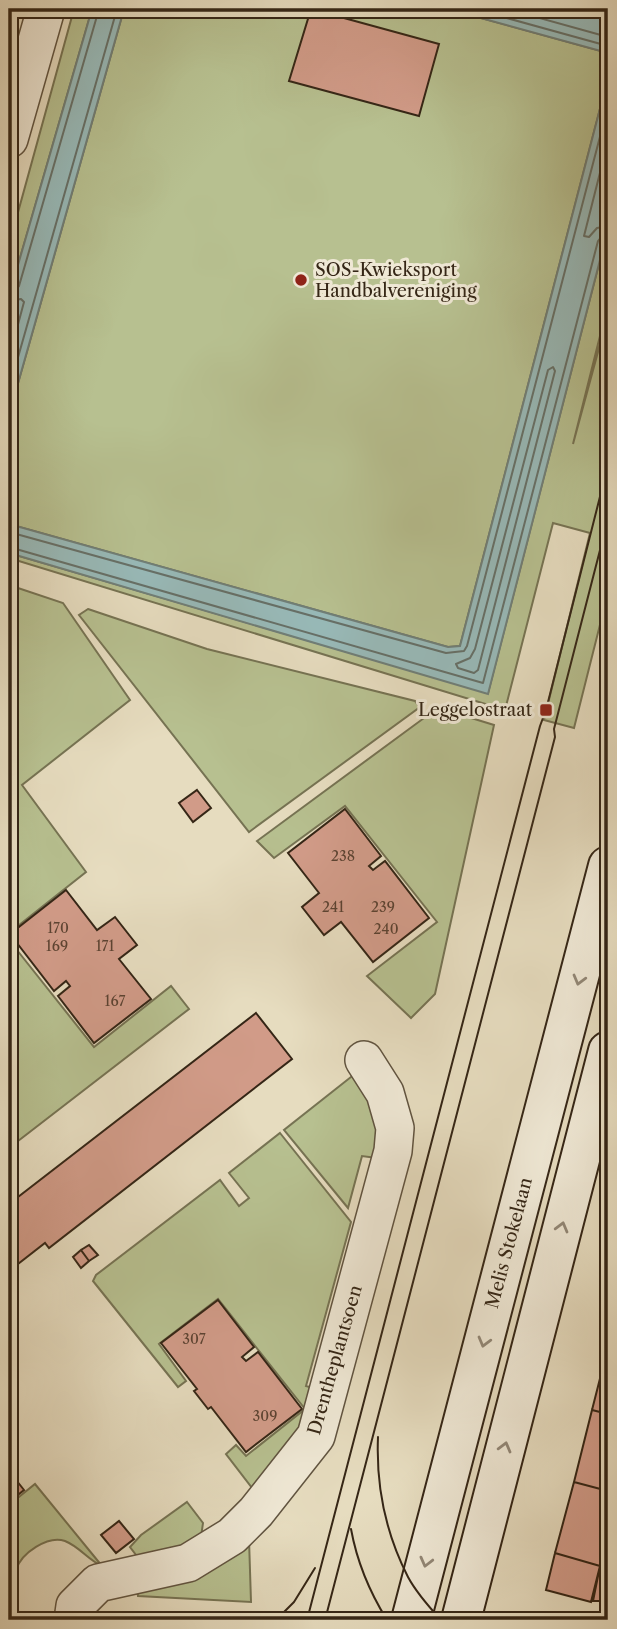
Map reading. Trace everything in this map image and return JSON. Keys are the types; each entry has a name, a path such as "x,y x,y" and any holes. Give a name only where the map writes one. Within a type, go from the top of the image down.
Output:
{"street":[{"path":"9,139 46,9"},
{"name":"Melis Stokelaan","path":"411,1620 608,866"},
{"path":"461,1620 608,1051"},
{"name":"Drentheplantsoen","path":"73,1620 75,1606 98,1583 188,1563 232,1536 256,1512 316,1436 393,1151 395,1128 385,1093 364,1060"}],"green space":[{"path":"74,9 92,9 9,296 9,245"},
{"name":"SOS-Kwieksport Handbalvereniging","path":"124,9 448,9 608,53 608,78 460,646 448,647 9,524 9,415"},
{"path":"608,229 608,304 573,444 608,315 608,593 574,728 544,720 590,533 553,523 505,710 9,558 9,553 488,693"},
{"path":"9,585 63,603 130,700 22,785 86,872 9,933"},
{"path":"88,609 207,649 415,701 420,707 249,832 79,615"},
{"path":"442,709 494,725 435,994 411,1018 367,976 437,922 345,806 274,858 257,841 424,718"},
{"path":"9,940 94,1047 171,986 189,1009 9,1148"},
{"path":"356,1073 377,1121 377,1158 362,1156 348,1208 284,1130"},
{"path":"280,1133 351,1222 306,1386 317,1389 298,1439 259,1497 226,1454 236,1445 246,1456 305,1409 218,1299 159,1344 186,1381 178,1387 93,1281 96,1275 220,1180 239,1206 249,1198 229,1173"},
{"path":"35,1484 102,1566 65,1541 51,1541 36,1547 23,1557 15,1572 15,1587 9,1586 9,1505"},
{"path":"187,1502 203,1523 201,1537 143,1564 130,1547 141,1535"},
{"path":"249,1539 251,1602 138,1596 137,1589"}],"water":[{"path":"92,9 124,9 9,415 9,296"},
{"path":"448,9 608,9 608,53"},
{"path":"608,78 608,229 488,694 9,553 9,524 448,647 460,646"}],"building":[{"path":"311,9 439,44 419,116 289,81"},
{"path":"197,790 211,808 193,822 179,803"},
{"path":"345,809 381,856 369,866 373,870 385,861 429,918 373,962 341,922 324,935 302,907 319,893 288,853"},
{"path":"66,890 97,930 115,917 137,945 119,959 151,999 94,1043 58,996 70,986 66,981 54,991 10,934"},
{"path":"256,1013 292,1059 49,1248 45,1243 9,1271 9,1204"},
{"path":"89,1245 98,1255 89,1261 81,1250"},
{"path":"81,1250 89,1261 81,1268 73,1257"},
{"path":"218,1300 254,1347 242,1357 246,1361 258,1352 302,1409 246,1452 211,1407 208,1409 194,1391 197,1389 161,1343"},
{"path":"608,1347 608,1414 592,1410"},
{"path":"592,1410 608,1414 608,1491 574,1482"},
{"path":"9,1471 24,1490 9,1502"},
{"path":"574,1482 608,1491 608,1537 600,1566 555,1553"},
{"path":"119,1521 134,1539 116,1553 101,1535"},
{"path":"555,1553 600,1566 591,1602 546,1590"},
{"path":"600,1566 608,1568 608,1601 593,1601"}],"tram line":[{"path":"307,1620 608,465"},
{"path":"325,1620 555,737 554,729 608,519"},
{"path":"378,1437 381,1491 394,1544 411,1583 441,1620"},
{"path":"351,1529 364,1576 387,1620"},
{"path":"276,1620 294,1602 315,1568"}],"place":[{"name":"SOS-Kwieksport Handbalvereniging","path":"301,280"},
{"name":"Leggelostraat","path":"546,710"}]}
